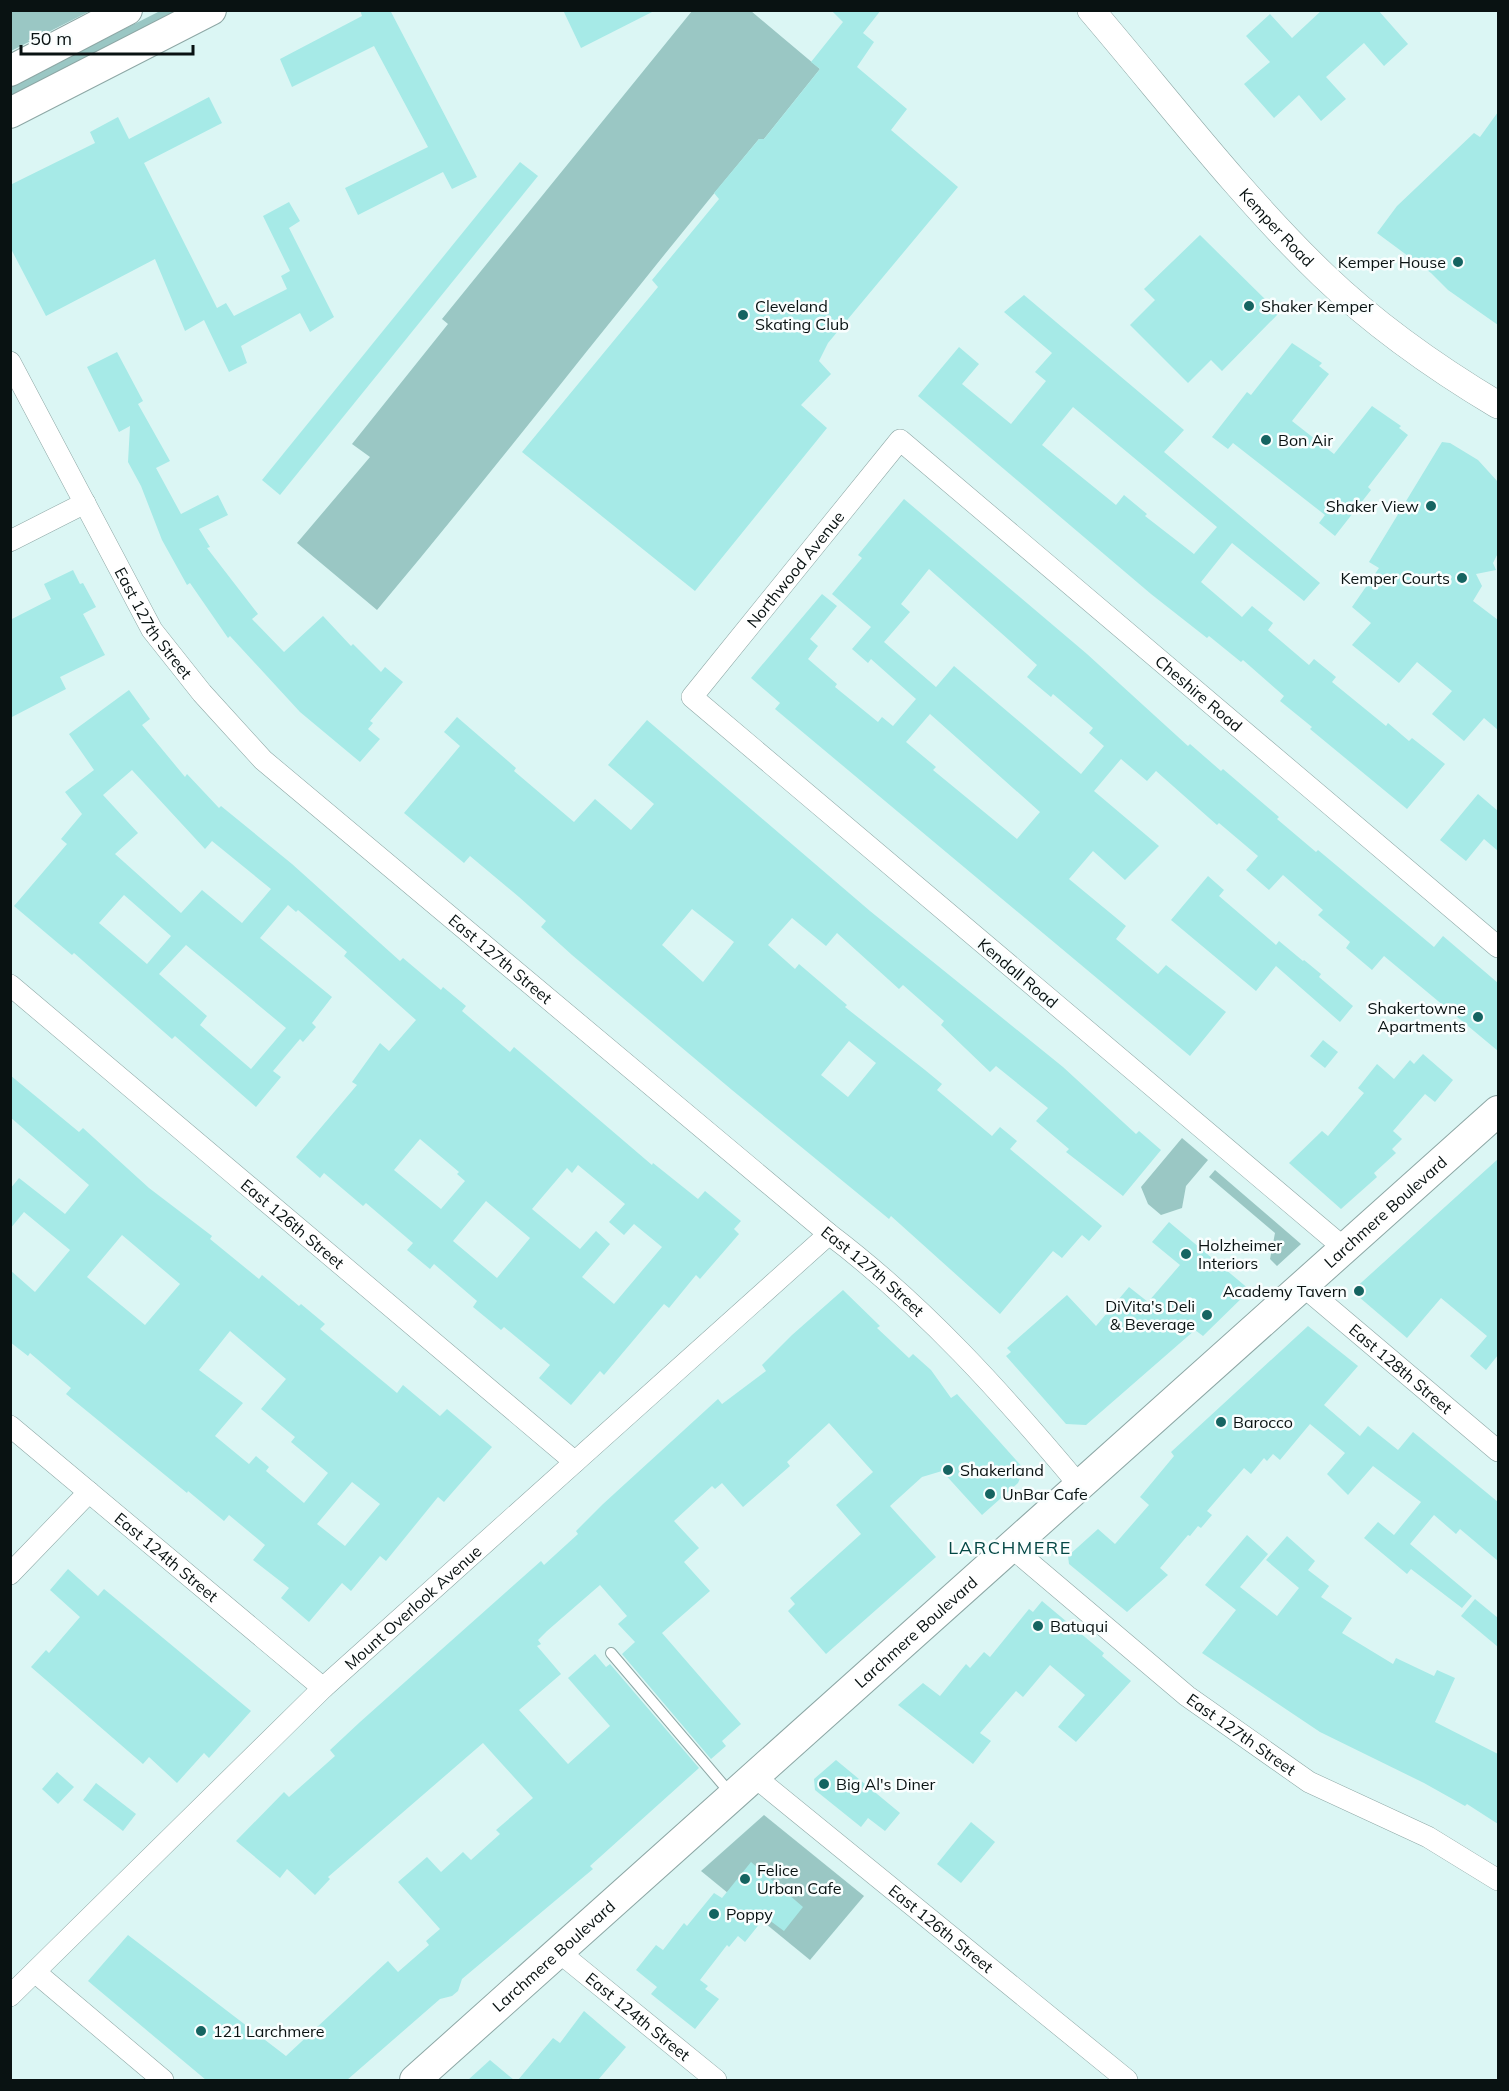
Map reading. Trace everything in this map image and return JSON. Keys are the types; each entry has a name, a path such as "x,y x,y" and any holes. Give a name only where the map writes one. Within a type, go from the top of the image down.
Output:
{"main road":[{"path":"10,71 127,10"},
{"path":"10,112 211,10"},
{"name":"Larchmere Boulevard","path":"415,2080 1498,1111"}],"street":[{"name":"Kemper Road","path":"1091,10 1255,204 1324,276 1413,349 1498,405"},
{"name":"East 127th Street","path":"10,362 152,630 202,693 263,759 829,1234 866,1261 965,1354 1007,1399 1079,1485"},
{"name":"Northwood Avenue","path":"692,697 900,440"},
{"name":"Cheshire Road","path":"900,440 1498,947"},
{"path":"10,541 85,503"},
{"name":"Kendall Road","path":"692,697 1344,1248"},
{"name":"East 126th Street","path":"10,985 575,1462"},
{"name":"Mount Overlook Avenue","path":"10,1996 323,1688 829,1234"},
{"name":"East 128th Street","path":"1303,1286 1498,1451"},
{"name":"East 124th Street","path":"10,1426 323,1688"},
{"path":"10,1574 89,1492"},
{"name":"East 127th Street","path":"1011,1547 1188,1696 1309,1782 1428,1837 1498,1880"},
{"name":"East 126th Street","path":"755,1777 1127,2080"},
{"name":"East 124th Street","path":"559,1952 716,2080"},
{"path":"34,1972 163,2080"}],"lane":[{"path":"611,1653 733,1796"}],"shaded area":[{"path":"11,10 90,10 90,11 11,51"},
{"path":"160,11 185,11 11,100 10,87"},
{"path":"692,11 751,11 820,69 764,139 759,139 711,197 377,610 297,543 370,457 352,444 448,324 442,319"},
{"path":"1182,1138 1208,1160 1186,1186 1182,1208 1161,1215 1148,1204 1141,1187"},
{"path":"1215,1170 1301,1244 1277,1266 1270,1259 1275,1233 1209,1177"},
{"path":"764,1815 864,1896 810,1960 701,1871"}],"building":[{"path":"360,10 390,10 477,177 452,189 443,172 358,215 345,188 428,147 374,46 292,87 280,59 362,16"},
{"path":"563,10 656,10 581,48"},
{"name":"Cleveland Skating Club","path":"831,10 881,10 863,33 874,42 857,67 907,109 891,130 958,187 828,343 819,361 831,374 801,405 827,428 695,591 522,452 658,287 652,280 719,199 714,193 759,139 764,139 820,69 811,62 843,22"},
{"path":"1322,10 1378,10 1408,44 1384,66 1364,43 1326,77 1346,99 1321,121 1299,95 1274,118 1244,84 1270,62 1246,36 1270,14 1292,38"},
{"path":"209,97 222,123 144,163 217,308 226,303 234,316 287,289 281,276 290,271 263,216 289,202 300,221 289,228 334,317 310,332 300,313 241,346 247,363 229,372 204,320 185,331 155,259 46,316 10,247 10,185 95,143 90,132 118,117 129,139"},
{"path":"1498,112 1498,325 1448,290 1431,273 1377,233 1397,206 1474,133 1480,137"},
{"path":"520,162 538,176 280,495 262,480"},
{"name":"Shaker Kemper","path":"1200,235 1279,313 1222,371 1211,360 1188,383 1130,325 1155,300 1144,289"},
{"path":"1024,295 1184,430 1164,452 1320,583 1304,601 1232,543 1201,582 1242,617 1252,606 1273,623 1268,630 1309,665 1314,659 1336,677 1332,682 1386,726 1388,723 1409,741 1412,738 1445,764 1407,809 1310,729 1312,727 1280,701 1284,696 1243,660 1241,662 1209,636 1207,638 1151,594 918,396 959,347 979,364 962,384 1011,424 1046,381 1035,372 1052,353 1004,312","holes":["1073,407 1217,527 1194,554 1145,516 1147,514 1124,495 1116,505 1042,445"]},
{"name":"Bon Air","path":"1292,343 1322,363 1319,366 1329,374 1292,421 1334,454 1372,406 1401,426 1399,428 1408,435 1368,487 1371,490 1335,536 1319,523 1325,515 1233,443 1228,449 1212,437 1247,392 1251,395"},
{"path":"117,352 143,401 138,404 170,461 156,468 181,514 218,495 228,515 199,529 210,547 207,548 258,614 252,619 284,652 323,616 351,646 353,644 381,672 385,667 403,682 370,721 373,723 368,729 380,739 360,762 300,712 230,636 228,638 190,583 187,585 162,540 141,486 128,462 130,426 119,432 87,367"},
{"path":"1442,442 1450,443 1478,460 1498,482 1498,553 1493,563 1496,570 1476,574 1482,586 1473,601 1498,620 1498,730 1484,718 1464,741 1432,714 1452,691 1417,662 1399,683 1352,645 1371,623 1352,607 1379,568 1369,562"},
{"path":"904,499 1087,654 1188,746 1190,744 1221,771 1223,769 1316,852 1318,850 1434,947 1443,936 1498,983 1498,1051 1384,956 1372,970 1346,948 1350,942 1318,915 1323,910 1283,875 1269,890 1246,870 1258,856 1219,823 1217,825 1156,771 1147,781 1121,759 1094,791 1159,846 1125,880 1093,851 1069,879 1126,926 1116,939 1158,974 1166,965 1226,1012 1190,1056 775,709 780,703 751,678 822,594 837,606 810,639 818,646 808,659 837,684 835,687 878,722 882,717 893,726 916,699 871,659 868,663 852,649 871,627 832,594 862,558 858,555","holes":["929,569 1037,665 1027,677 1051,697 1053,694 1093,728 1089,733 1104,746 1081,774 954,666 936,687 884,642 910,612 901,604","930,714 1040,812 1017,839 933,770 936,767 906,742"]},
{"path":"73,570 96,607 83,614 105,655 60,677 66,689 10,718 10,620 51,599 44,584"},
{"path":"129,690 150,719 142,725 185,777 187,774 219,808 221,806 292,864 400,961 403,958 441,990 443,987 466,1006 462,1011 510,1052 514,1047 652,1165 653,1163 698,1199 705,1191 741,1221 734,1229 739,1234 700,1279 696,1275 669,1308 664,1304 604,1375 600,1371 571,1405 539,1378 550,1365 504,1327 501,1330 473,1307 477,1301 434,1264 430,1269 407,1250 413,1243 366,1203 363,1206 324,1173 320,1178 296,1157 357,1085 352,1082 380,1043 389,1051 416,1020 344,956 347,952 298,910 296,912 288,905 260,938 332,997 312,1023 316,1027 303,1042 300,1039 273,1071 281,1077 256,1107 175,1036 172,1039 74,953 72,955 14,906 67,844 61,839 82,814 65,792 94,770 69,734","holes":["132,770 205,849 212,841 271,889 242,923 202,890 181,913 115,854 138,833 103,795","124,895 171,936 147,964 99,923","186,945 286,1028 251,1069 200,1025 207,1016 159,974","420,1139 459,1172 457,1174 465,1181 441,1209 394,1170","578,1165 625,1204 609,1222 624,1235 634,1224 662,1247 614,1304 582,1277 610,1244 596,1231 580,1249 532,1209 567,1168 572,1173","486,1201 530,1238 497,1278 453,1241"]},
{"path":"457,717 516,768 514,771 574,822 595,799 631,830 654,804 608,765 647,720 870,911 1063,1067 1136,1134 1139,1131 1161,1150 1123,1196 1066,1152 1069,1149 1036,1121 1048,1108 996,1066 990,1072 941,1025 944,1021 903,985 899,989 837,933 826,946 792,918 768,945 795,969 799,964 847,1005 845,1007 942,1084 937,1090 992,1136 1000,1127 1017,1141 1010,1149 1102,1226 1089,1241 1082,1235 1062,1258 1053,1251 1000,1314 891,1216 889,1219 572,955 541,927 546,921 519,897 470,856 464,863 404,813 460,746 444,732","holes":["692,909 734,942 703,982 662,945","849,1041 876,1063 848,1097 821,1075"]},
{"path":"1478,794 1498,811 1498,851 1484,839 1466,861 1440,840"},
{"path":"1208,876 1224,890 1219,896 1276,945 1279,941 1304,960 1321,974 1319,977 1353,1006 1340,1022 1276,966 1256,991 1171,920"},
{"path":"1323,1040 1338,1052 1325,1068 1310,1056"},
{"path":"1423,1054 1453,1080 1435,1102 1425,1094 1393,1131 1402,1139 1392,1149 1396,1153 1374,1173 1377,1177 1341,1209 1289,1163 1322,1131 1328,1136 1364,1093 1358,1088 1377,1064 1394,1079 1410,1060 1414,1064"},
{"path":"10,1075 79,1132 83,1128 149,1188 212,1236 210,1239 259,1279 262,1275 299,1306 301,1304 325,1324 320,1329 397,1393 403,1385 440,1416 447,1409 492,1447 444,1502 438,1497 386,1561 380,1556 351,1591 342,1583 309,1622 281,1598 289,1588 253,1560 265,1545 229,1515 224,1521 188,1491 187,1493 66,1394 71,1388 30,1353 28,1356 10,1342 10,1270 35,1292 70,1250 24,1212 10,1229 10,1189 19,1178 65,1214 89,1185 10,1117","holes":["122,1235 180,1284 145,1325 87,1277","230,1331 286,1379 261,1409 295,1437 291,1442 328,1473 304,1503 266,1471 269,1467 256,1456 249,1464 215,1436 243,1403 199,1370","352,1482 380,1504 345,1546 317,1524"]},
{"path":"1498,1159 1498,1355 1486,1370 1470,1356 1487,1336 1441,1298 1407,1338 1352,1291"},
{"path":"1169,1222 1250,1290 1203,1336 1195,1330 1086,1425 1066,1424 1006,1356 1011,1352 1007,1348 1067,1295 1096,1326 1129,1287 1148,1302 1180,1265 1152,1242"},
{"path":"843,1290 880,1326 877,1328 909,1358 913,1354 931,1370 951,1398 957,1394 1024,1469 1018,1483 982,1515 942,1471 922,1477 890,1506 936,1557 826,1654 788,1611 795,1604 790,1598 861,1534 836,1505 873,1472 829,1423 787,1462 790,1466 743,1507 722,1483 715,1489 712,1486 674,1521 699,1548 684,1562 710,1591 662,1633 741,1724 722,1741 726,1746 711,1759 622,1654 635,1642 618,1624 627,1616 600,1585 547,1631 538,1640 541,1644 537,1646 561,1674 519,1710 568,1764 610,1726 568,1678 595,1654 606,1667 610,1664 699,1768 590,1866 593,1869 462,1979 458,1991 452,1996 440,1999 347,2080 206,2080 88,1981 128,1935 286,2056 388,1961 398,1972 429,1945 426,1941 440,1929 398,1882 427,1857 441,1872 463,1852 471,1860 500,1834 496,1830 533,1798 483,1743 328,1877 330,1879 315,1895 287,1869 280,1878 236,1841 284,1792 289,1797 335,1756 330,1750 360,1722 541,1561 544,1565 578,1534 576,1531 603,1504 718,1399 722,1404 766,1371 762,1365"},
{"path":"1308,1326 1358,1366 1324,1405 1360,1436 1368,1426 1398,1450 1413,1432 1498,1502 1498,1561 1460,1529 1456,1534 1434,1515 1410,1544 1472,1596 1462,1608 1411,1569 1407,1574 1364,1538 1378,1522 1394,1535 1421,1502 1373,1466 1348,1495 1327,1474 1345,1453 1310,1424 1280,1460 1273,1454 1267,1461 1264,1458 1251,1474 1244,1468 1207,1511 1212,1515 1201,1528 1198,1526 1190,1536 1188,1535 1160,1568 1168,1575 1127,1612 1069,1564 1068,1556 1098,1529 1115,1544 1149,1505 1140,1497 1174,1456 1171,1452"},
{"path":"1247,1535 1268,1554 1240,1587 1277,1616 1299,1588 1266,1560 1287,1536 1315,1561 1308,1570 1329,1586 1321,1597 1352,1618 1342,1633 1393,1664 1396,1658 1434,1676 1437,1670 1455,1678 1435,1722 1498,1754 1498,1824 1467,1804 1465,1806 1424,1783 1320,1732 1202,1653 1236,1610 1205,1585"},
{"path":"68,1569 98,1596 104,1589 251,1711 209,1758 204,1753 177,1783 149,1757 143,1764 31,1667 46,1650 49,1653 80,1617 50,1590"},
{"path":"1475,1599 1498,1618 1498,1647 1461,1616"},
{"path":"1042,1601 1104,1653 1102,1656 1131,1681 1076,1742 1058,1727 1085,1695 1050,1665 1023,1697 1016,1691 980,1733 991,1741 973,1764 898,1705 923,1683 940,1696 966,1664 970,1668 984,1652 990,1657 1029,1609 1033,1612"},
{"path":"836,1760 900,1813 885,1831 868,1818 861,1827 815,1790 814,1779"},
{"path":"57,1772 74,1787 58,1804 42,1789"},
{"path":"96,1783 136,1814 123,1831 83,1800"},
{"path":"971,1822 995,1842 961,1883 937,1864"},
{"path":"751,1862 803,1907 784,1931 765,1917 745,1942 738,1936 729,1947 727,1945 700,1980 708,1986 705,1989 719,1999 695,2029 651,1994 657,1987 636,1970 656,1945 663,1950 684,1923 687,1926 714,1893 722,1898"},
{"path":"584,2011 626,2047 598,2080 518,2080 553,2038 560,2043"},
{"path":"490,2060 514,2080 468,2080"}],"place":[{"name":"Kemper House","path":"1458,262"},
{"name":"Shaker Kemper","path":"1249,306"},
{"name":"Cleveland Skating Club","path":"743,315"},
{"name":"Bon Air","path":"1266,440"},
{"name":"Shaker View","path":"1431,506"},
{"name":"Kemper Courts","path":"1462,578"},
{"name":"Shakertowne Apartments","path":"1478,1017"},
{"name":"Holzheimer Interiors","path":"1186,1254"},
{"name":"Academy Tavern","path":"1359,1291"},
{"name":"DiVita's Deli & Beverage","path":"1207,1315"},
{"name":"Barocco","path":"1221,1422"},
{"name":"Shakerland","path":"948,1470"},
{"name":"UnBar Cafe","path":"990,1494"},
{"name":"Batuqui","path":"1038,1626"},
{"name":"Big Al's Diner","path":"824,1784"},
{"name":"Felice Urban Cafe","path":"745,1879"},
{"name":"Poppy","path":"714,1914"},
{"name":"121 Larchmere","path":"201,2031"}],"district":[{"name":"LARCHMERE","path":"1010,1547"}]}
